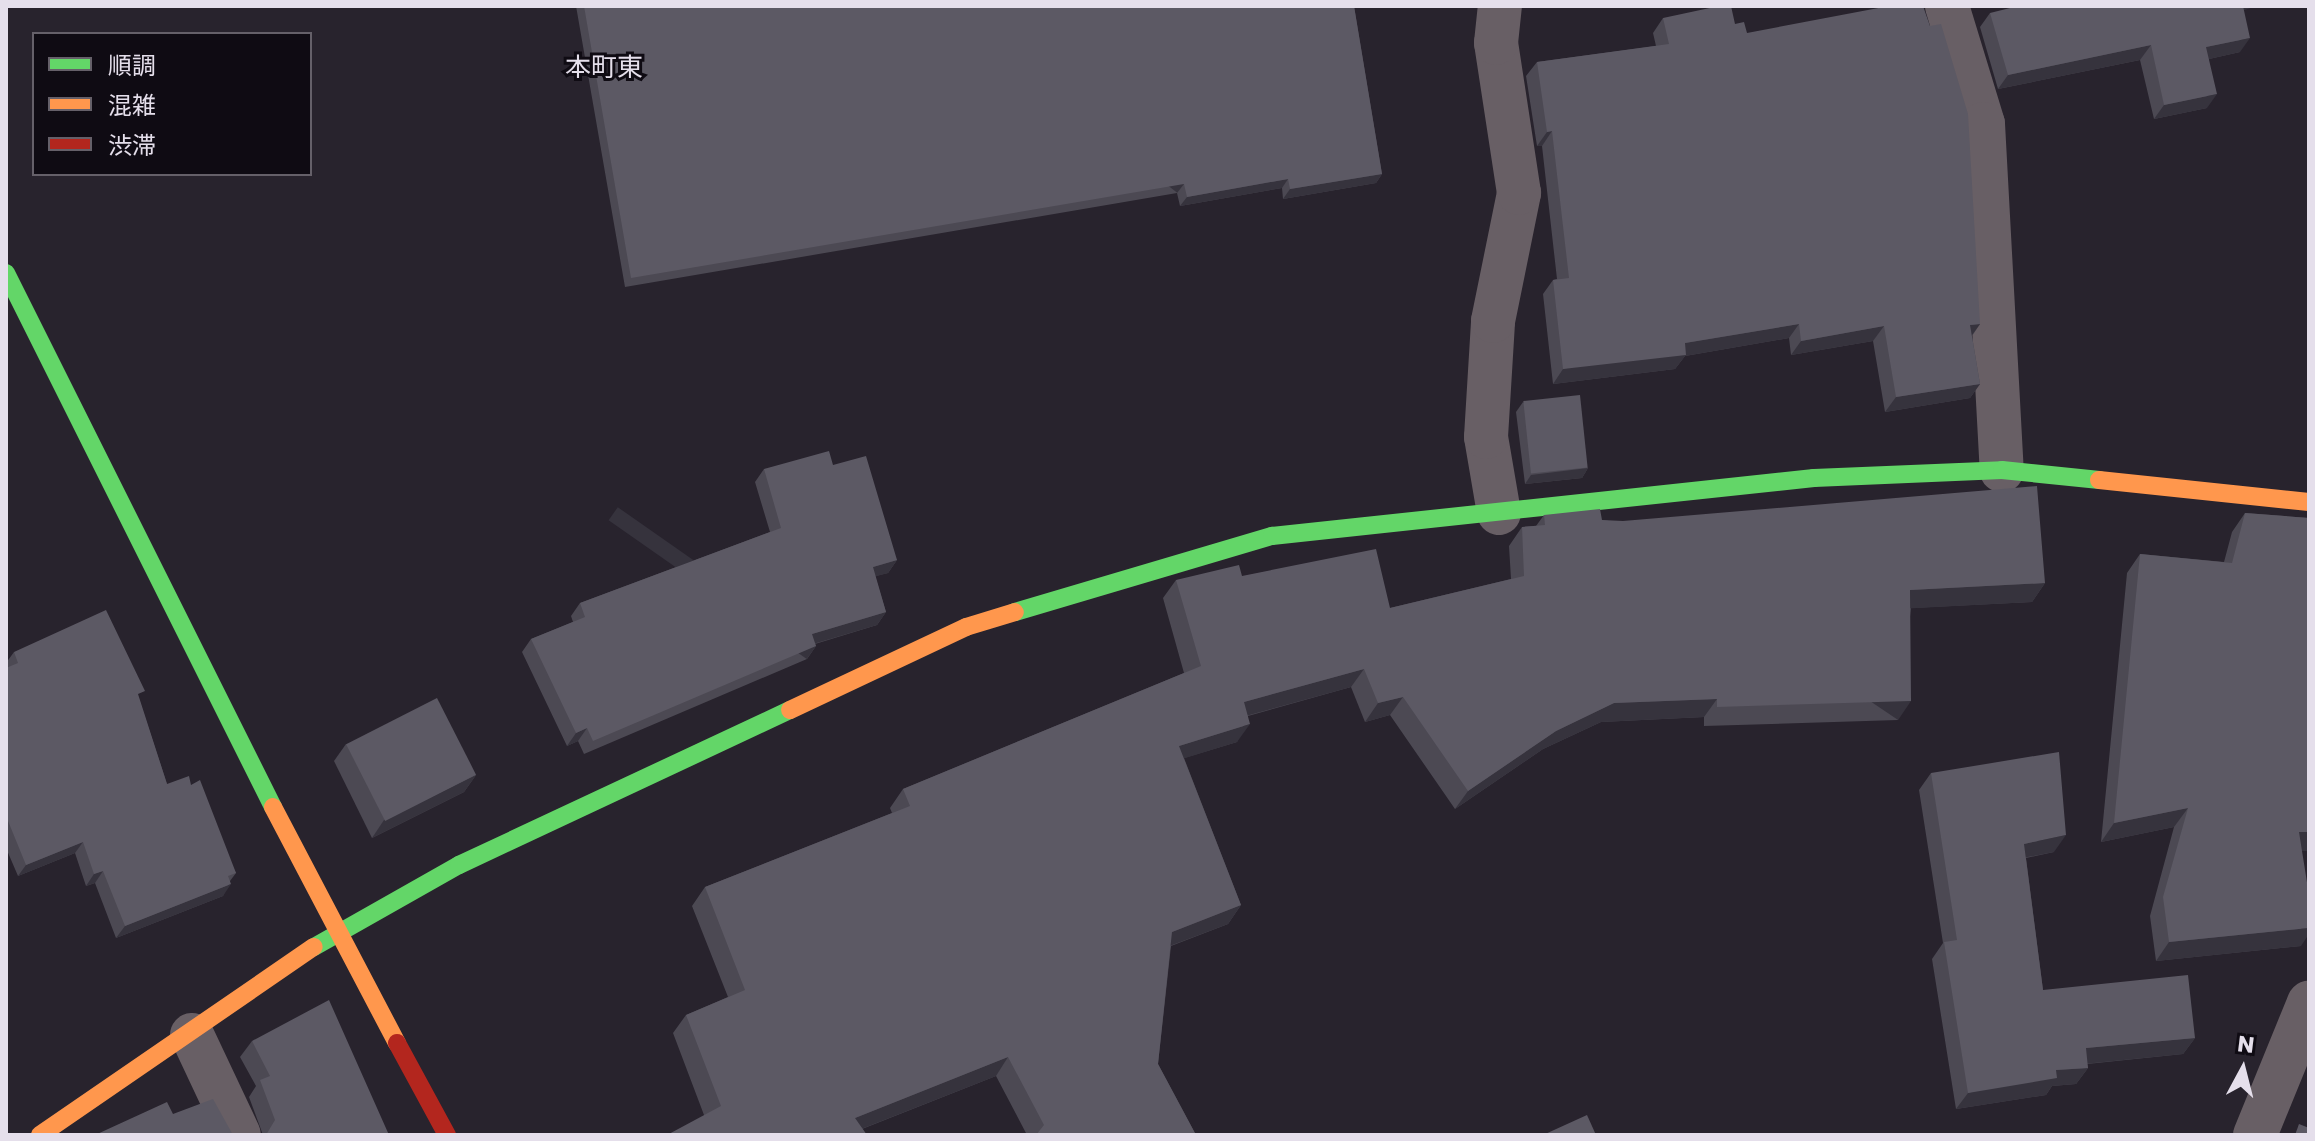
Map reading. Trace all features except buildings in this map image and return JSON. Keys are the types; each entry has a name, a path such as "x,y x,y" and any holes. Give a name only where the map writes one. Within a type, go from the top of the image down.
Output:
{"street":[{"path":"1499,513 1486,437 1493,321 1519,193 1496,43 1500,6"},
{"path":"1947,6 1983,124 2002,470"},
{"path":"6,273 336,932 447,1135"},
{"path":"40,1135 192,1035 336,932 472,858 966,627 1272,536 1814,478 2002,470 2309,502"},
{"path":"2255,1135 2309,1003"},
{"path":"192,1035 239,1135"}],"traffic: fast":[{"path":"6,273 273,807"},
{"path":"1015,612 1272,536 1814,478 2002,470 2099,480"},
{"path":"314,947 459,865 790,710"}],"traffic: slow":[{"path":"2099,480 2309,502"},
{"path":"790,710 966,627 1015,612"},
{"path":"273,807 397,1043"},
{"path":"40,1135 314,947"}],"traffic: jam":[{"path":"397,1043 447,1135"}],"district":[{"name":"本町東","path":"604,68"}]}
